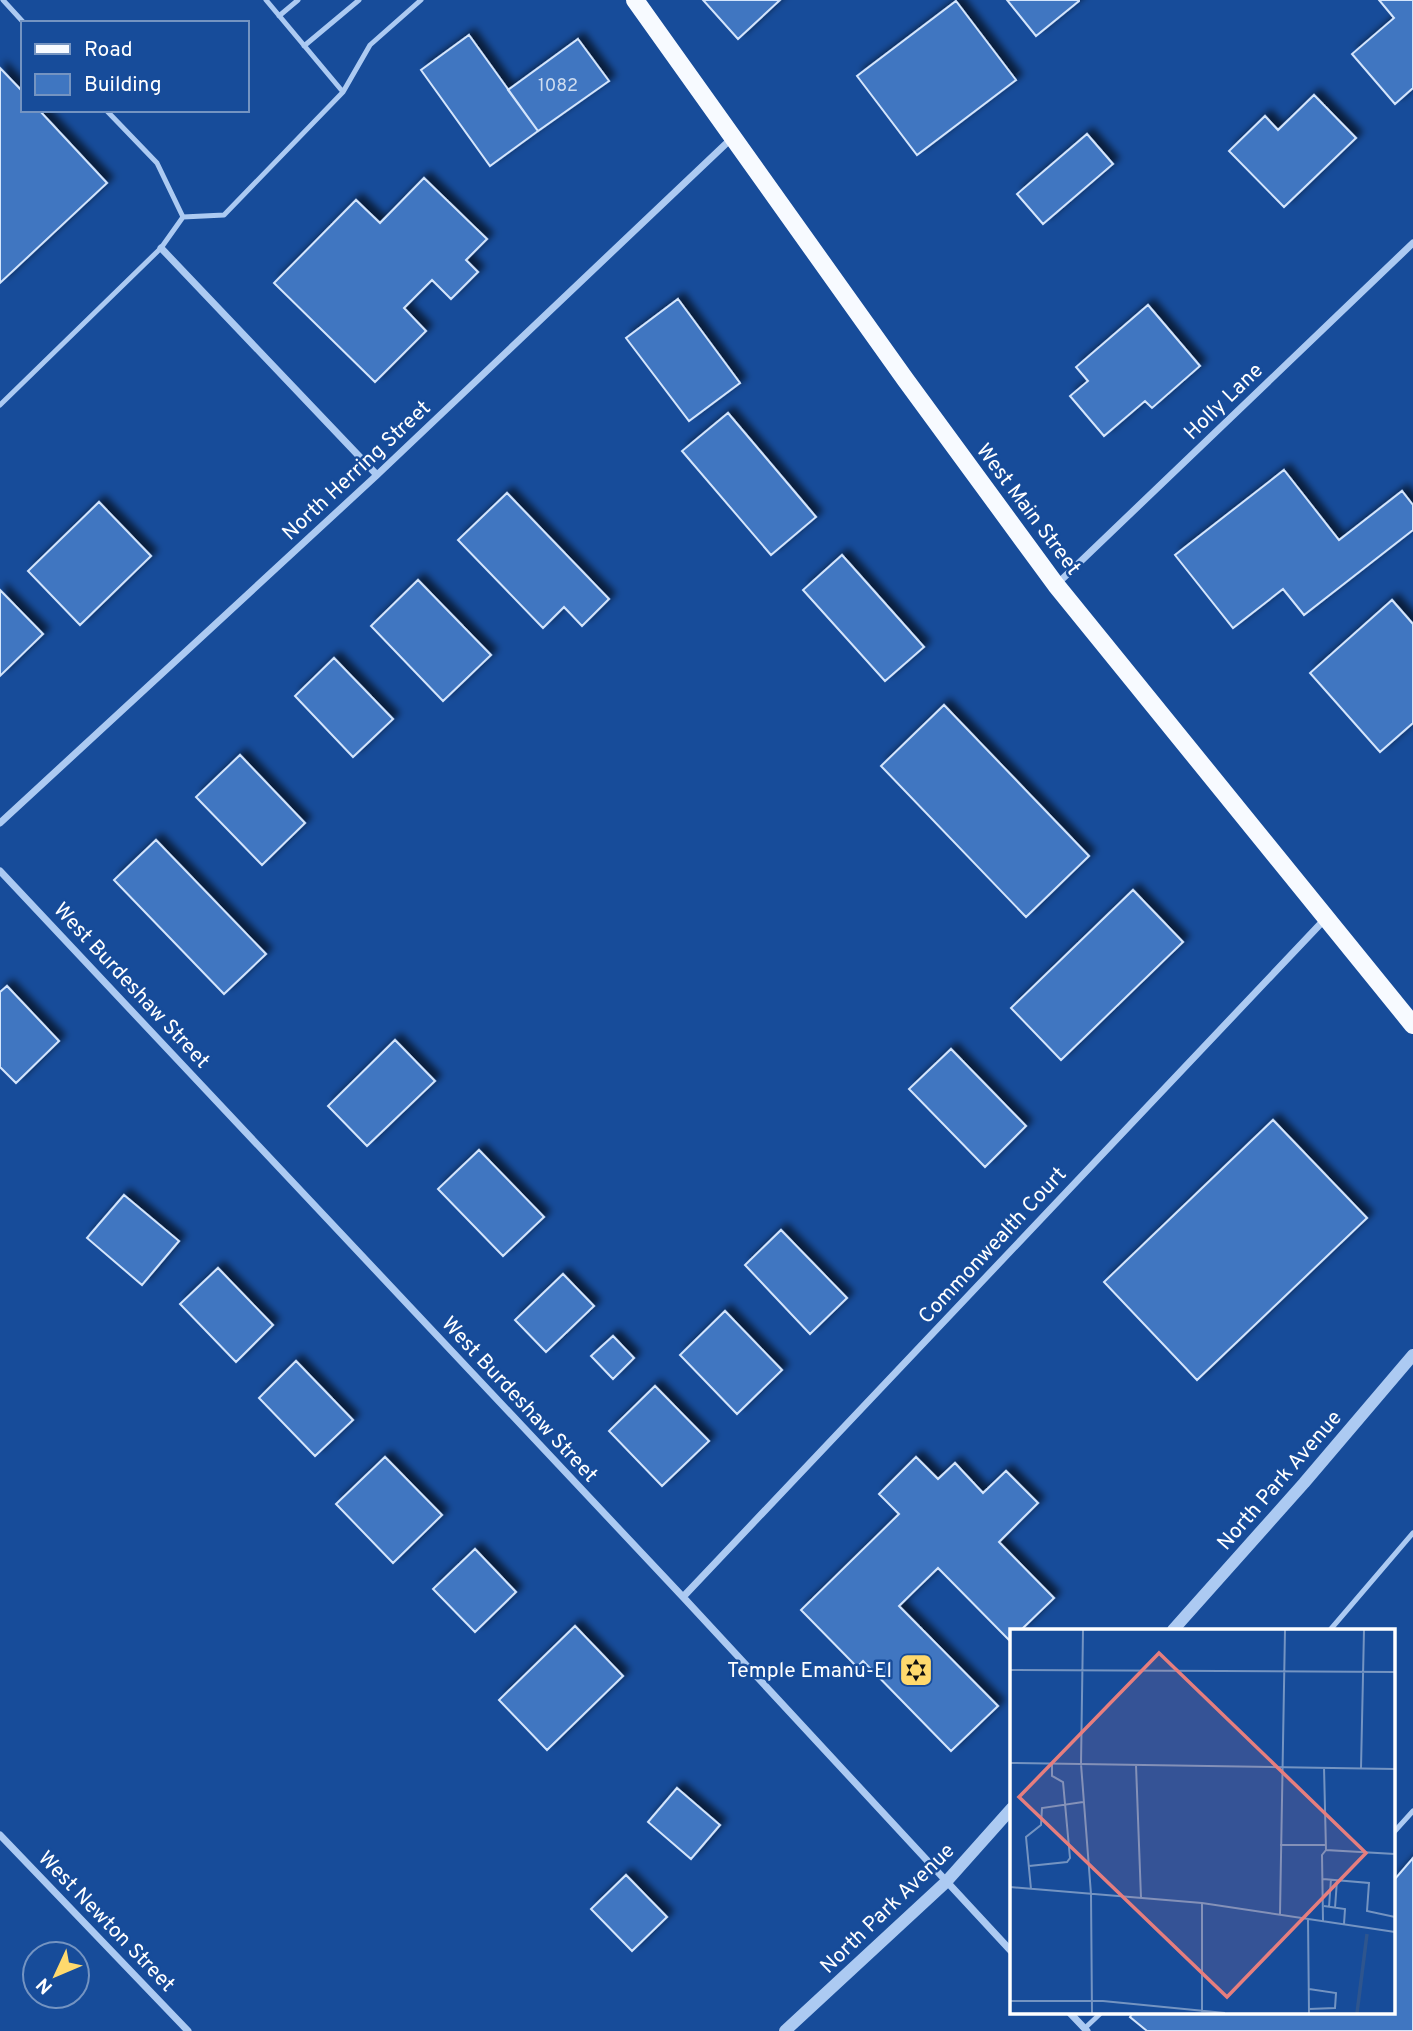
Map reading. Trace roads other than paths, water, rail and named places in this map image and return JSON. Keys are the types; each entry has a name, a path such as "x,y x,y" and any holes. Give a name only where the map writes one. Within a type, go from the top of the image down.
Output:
{"main road":[{"name":"West Main Street","path":"635,0 897,369 1056,585 1413,1025"}],"street":[{"name":"North Herring Street","path":"0,822 377,475 732,138"},
{"name":"Holly Lane","path":"1056,585 1413,243"},
{"path":"161,248 377,475"},
{"name":"West Burdeshaw Street","path":"0,871 683,1597 1010,1950"},
{"name":"Commonwealth Court","path":"683,1597 1327,918"},
{"name":"North Park Avenue","path":"1174,1629 1413,1355"},
{"name":"North Park Avenue","path":"785,2031 946,1882 1010,1810"},
{"name":"West Newton Street","path":"0,1835 188,2031"},
{"path":"1071,2014 1086,2030"}],"lane":[{"path":"3,0 22,21"},
{"path":"266,0 343,92"},
{"path":"279,16 298,0"},
{"path":"304,46 359,0"},
{"path":"183,217 224,215 343,92 370,45 421,0"},
{"path":"108,112 157,163 183,217"},
{"path":"0,405 161,248 183,217"},
{"path":"1331,1629 1413,1533"},
{"path":"1396,1830 1413,1811"},
{"path":"1086,2030 1100,2014"}],"place":[{"name":"Temple Emanu-El","path":"916,1670"}]}
